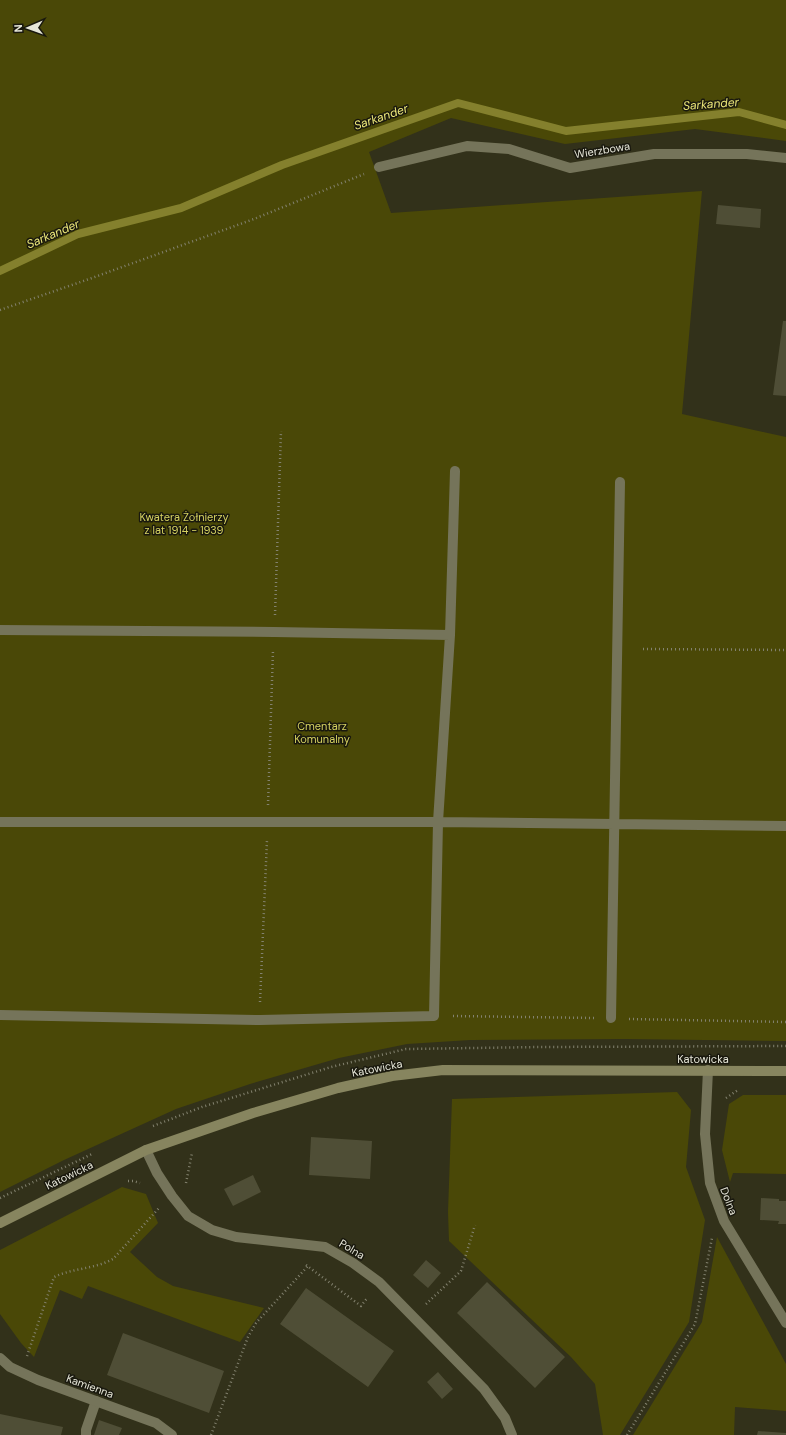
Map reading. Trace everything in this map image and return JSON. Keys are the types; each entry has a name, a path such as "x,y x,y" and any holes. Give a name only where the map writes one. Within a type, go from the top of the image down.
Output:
{"street":[{"name":"Wierzbowa","path":"379,167 467,146 509,149 570,168 654,154 747,154 786,158"},
{"path":"0,1015 260,1020 434,1016 438,822 450,635 455,471"},
{"path":"610,1018 620,482"},
{"path":"0,630 450,635"},
{"path":"0,822 438,822 786,826"},
{"name":"Katowicka","path":"0,1222 146,1150 267,1109 338,1088 392,1076 444,1070 786,1071"},
{"name":"Dolna","path":"708,1070 705,1134 710,1183 724,1221 786,1323"},
{"name":"Polna","path":"146,1150 157,1173 172,1196 188,1216 212,1230 236,1236 325,1247 353,1263 379,1282 484,1389 505,1418 512,1435"},
{"name":"Kamienna","path":"0,1358 10,1367 38,1380 156,1423 172,1435"},
{"path":"86,1435 86,1430 96,1401"}],"path":[{"path":"0,310 254,219 379,167"},
{"path":"260,1020 281,431"},
{"path":"643,649 786,650"},
{"path":"706,1111 720,1110 726,1098 740,1089"},
{"path":"25,1362 54,1277 62,1273 106,1263 113,1259 163,1203 186,1185 192,1153 199,1151"},
{"path":"627,1435 695,1324 714,1228 724,1221"},
{"path":"413,1317 461,1270 475,1225"},
{"path":"211,1435 248,1337 256,1323 308,1266"}],"green space":[{"name":"Cmentarz Komunalny","path":"0,0 786,0 786,141 695,129 565,144 451,118 369,152 391,213 702,191 682,414 786,437 786,1041 625,1039 470,1040 407,1044 339,1058 250,1084 176,1109 64,1160 0,1192"},
{"path":"677,1092 691,1110 686,1167 705,1220 689,1322 620,1435 603,1435 595,1384 571,1357 449,1241 448,1212 452,1099"},
{"path":"743,1095 786,1095 786,1174 733,1173 730,1182 722,1150 729,1104"},
{"path":"122,1187 146,1194 158,1223 130,1252 157,1277 173,1286 264,1308 240,1342 88,1286 82,1299 60,1290 34,1357 21,1343 0,1314 0,1250"},
{"path":"717,1237 786,1364 786,1411 735,1407 734,1435 633,1435 702,1322"}],"building":[{"path":"718,205 761,209 760,228 716,224"},
{"path":"783,321 786,321 786,396 773,395"},
{"path":"311,1137 372,1141 370,1179 309,1175"},
{"path":"253,1175 261,1192 233,1206 224,1189"},
{"path":"761,1198 786,1201 786,1224 778,1224 779,1221 760,1220"},
{"path":"426,1260 441,1273 428,1288 413,1275"},
{"path":"487,1282 565,1357 535,1388 457,1313"},
{"path":"306,1288 394,1351 368,1387 280,1324"},
{"path":"123,1333 224,1371 209,1413 107,1375"},
{"path":"438,1372 453,1389 442,1399 427,1382"},
{"path":"0,1414 63,1427 61,1435 0,1435"},
{"path":"99,1420 122,1428 119,1435 94,1435"},
{"path":"758,1431 786,1433 786,1435 757,1435"}],"waterway":[{"name":"Sarkander","path":"0,271 78,234 181,208 282,165 458,103 566,131 739,112 786,125"}],"park label":[{"name":"Kwatera Żołnierzy z lat 1914 - 1939","path":"184,523"}]}
